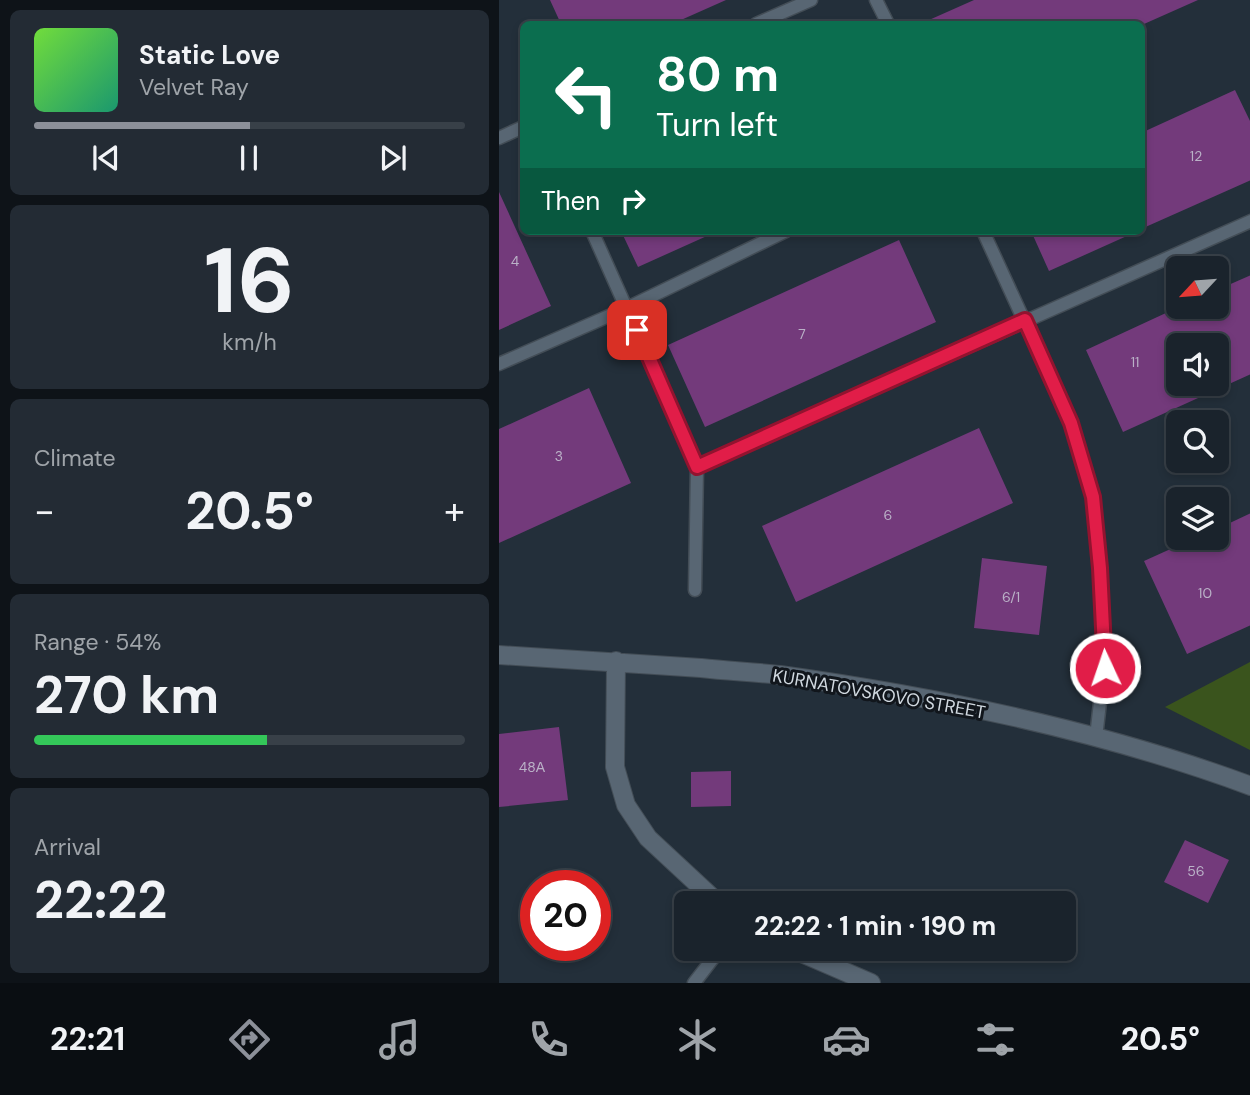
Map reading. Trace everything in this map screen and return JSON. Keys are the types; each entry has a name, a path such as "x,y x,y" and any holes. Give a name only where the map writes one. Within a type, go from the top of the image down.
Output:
{"street":[{"name":"KURNATOVSKOVO STREET","path":"499,655 616,661 778,675 943,703 1096,737 1201,767 1250,786"},
{"path":"616,661 615,767 626,805 648,838 705,891"},
{"path":"820,961 871,983"}],"lane":[{"path":"763,21 811,0"},
{"path":"876,0 886,21"},
{"path":"499,138 520,128"},
{"path":"697,467 1250,221"},
{"path":"594,235 697,467 695,590"},
{"path":"499,364 627,308 778,235"},
{"path":"985,235 1071,423 1093,497 1105,668 1096,737"},
{"path":"693,983 711,961"}],"green space":[{"path":"1250,662 1250,750 1165,707"}],"building":[{"path":"550,0 726,0 679,21 560,21"},
{"path":"974,0 1198,0 1145,24 1145,21 927,21"},
{"path":"1235,90 1251,123 1251,180 1145,227 1145,131"},
{"path":"499,192 551,306 499,330"},
{"path":"623,235 709,235 638,267"},
{"path":"1033,235 1129,235 1049,271"},
{"path":"899,240 936,322 705,427 668,345"},
{"path":"1251,275 1251,374 1229,384 1229,333 1166,333 1166,396 1202,396 1166,410 1166,413 1123,432 1086,350 1166,313 1166,319 1229,319 1229,285"},
{"path":"589,388 631,483 499,543 499,429"},
{"path":"979,428 1013,503 796,602 762,526"},
{"path":"1251,513 1251,625 1187,654 1144,561 1168,550 1229,550 1229,523"},
{"path":"982,558 1047,566 1039,635 974,628"},
{"path":"559,727 568,800 499,807 499,734"},
{"path":"731,771 731,806 691,807 691,772"},
{"path":"1185,840 1229,860 1208,903 1164,882"}],"route":[{"path":"637,330 697,467 1025,320 1071,423 1093,497 1105,668"}]}
